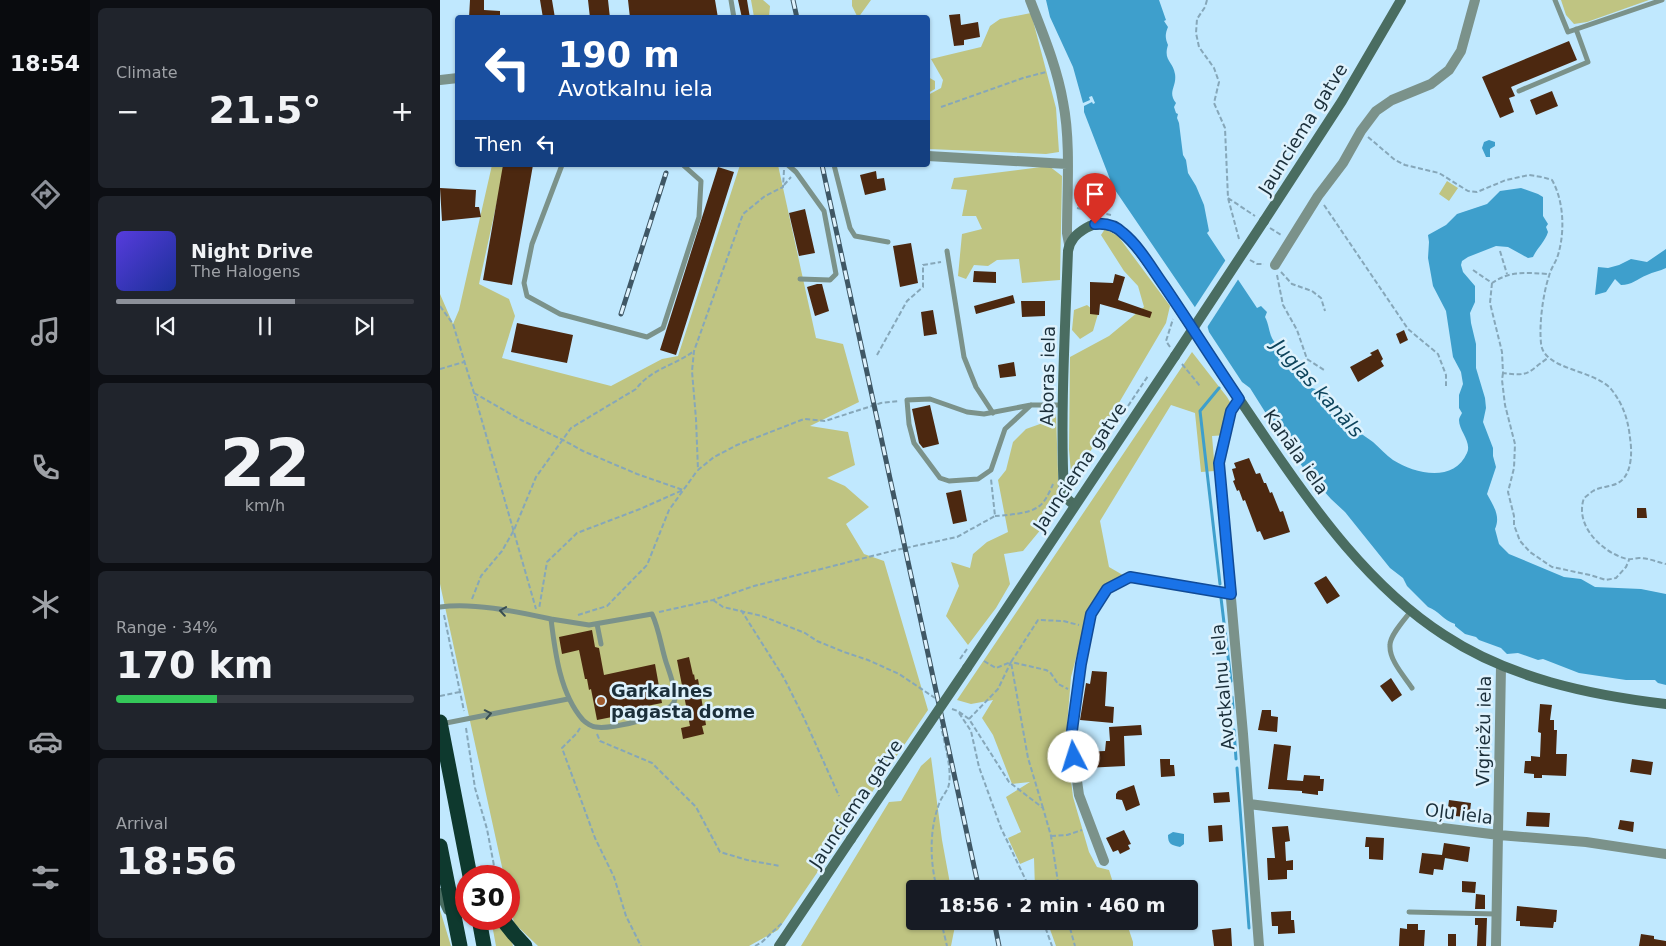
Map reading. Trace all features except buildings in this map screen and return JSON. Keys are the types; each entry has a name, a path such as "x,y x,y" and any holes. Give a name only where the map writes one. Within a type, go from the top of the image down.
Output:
{"highway":[{"path":"440,723 468,865"},
{"path":"454,797 466,820 477,865"},
{"path":"440,846 455,923"},
{"path":"456,930 460,946"},
{"path":"481,930 484,946"},
{"path":"511,930 525,946"}],"main road":[{"name":"Jaunciema gatve","path":"779,946 967,668 1174,356 1260,218 1342,100 1401,0"},
{"name":"Kanāla iela","path":"1069,244 1076,234 1095,224 1105,223 1122,232 1157,276 1289,473 1362,564 1411,611 1443,635 1501,666 1560,686 1603,695 1666,704"},
{"name":"Aboras iela","path":"1069,244 1062,406 1063,475 1064,496 1074,505"},
{"path":"440,893 455,926"},
{"path":"770,946 796,923"},
{"path":"789,946 796,923"}],"street":[{"path":"1030,0 1056,70 1066,120 1068,138 1067,233 1069,244"},
{"path":"1275,265 1318,196 1343,162 1361,131 1376,112 1392,100 1431,84 1449,70 1461,51 1474,0"},
{"path":"440,80 455,78"},
{"path":"930,156 1067,164"},
{"name":"Avotkalnu iela","path":"1239,399 1231,411 1219,463 1260,946"},
{"path":"1104,861 1079,795 1071,738 1091,614 1107,589 1130,577 1231,594"},
{"name":"Vīgriežu iela","path":"1496,946 1501,666"},
{"name":"Oļu iela","path":"1249,804 1499,836 1586,842 1666,854"}],"lane":[{"path":"731,0 734,15"},
{"path":"1555,0 1568,32 1662,0"},
{"path":"1520,91 1588,62 1576,29"},
{"path":"561,167 532,244 524,283 527,296 560,314 647,337 663,328 698,217 700,181 685,167"},
{"path":"790,167 824,211 836,274 830,280 800,279"},
{"path":"835,167 850,228 855,236 888,242"},
{"path":"947,251 964,357 976,387 994,413"},
{"path":"1031,405 1005,430 991,470 978,479 949,481 940,478 914,444 907,400 930,399 967,412 984,414 1031,405 1062,406"},
{"path":"441,607 469,606 589,625 652,614 670,670 675,699 672,708 655,717 609,727 595,728 584,721 568,699 558,661 551,619"},
{"path":"1411,611 1396,631 1389,645 1393,659 1412,688"},
{"path":"597,624 600,644"},
{"path":"440,723 568,699"},
{"path":"1409,912 1496,914"}],"path":[{"path":"1207,0 1197,19 1196,33 1198,47 1214,68 1219,82 1214,102 1225,128 1228,198 1240,243"},
{"path":"941,107 1023,78 1056,70"},
{"path":"1361,131 1395,160 1405,165 1440,174 1468,191 1477,192 1494,184 1529,175 1552,180 1559,193 1562,233 1558,254 1549,274 1543,299 1541,345 1548,358 1562,366 1594,377 1610,388 1628,418 1632,445 1629,470 1624,478 1616,485 1594,490 1584,498 1582,511 1586,526 1600,545 1608,551 1629,560 1639,558 1666,564"},
{"path":"783,187 784,167"},
{"path":"698,470 692,371 694,351 743,214 765,196 783,187 796,172"},
{"path":"1318,196 1408,329 1438,354 1446,375 1446,386"},
{"path":"1228,198 1260,218"},
{"path":"1272,229 1283,236"},
{"path":"1500,251 1507,274"},
{"path":"1247,259 1257,264 1275,265 1292,284 1312,290 1322,298 1325,311"},
{"path":"877,355 907,301 923,287 923,265 949,262"},
{"path":"1275,265 1283,305 1297,330 1307,358 1324,370"},
{"path":"1473,270 1492,284"},
{"path":"1492,284 1507,274 1549,274"},
{"path":"1492,284 1490,303 1502,352 1502,380 1505,405 1515,444 1514,468 1508,492 1514,516 1514,525 1520,541 1530,552 1552,568 1590,574 1606,580 1616,578 1626,567 1629,560"},
{"path":"440,306 453,324 538,616"},
{"path":"1169,345 1166,341 1173,319"},
{"path":"469,606 481,576 502,551 514,530 536,477 571,428 636,389 643,380 657,370 686,357 694,351"},
{"path":"1503,373 1526,374 1548,358"},
{"path":"440,369 465,362"},
{"path":"1182,364 1200,386"},
{"path":"474,393 583,451 637,474 683,490"},
{"path":"578,615 607,606 647,565 669,510 698,470 714,457 737,445 804,419 825,422 881,403 907,400"},
{"path":"991,470 995,516"},
{"path":"652,614 713,600 754,586 957,536 995,516 1020,513 1039,507 1049,494 1056,478 1063,475"},
{"path":"538,616 547,562 577,533 683,490"},
{"path":"713,600 723,607 741,610 805,633 817,641 868,660 899,674 938,700"},
{"path":"441,607 465,718 475,788 487,829 494,865"},
{"path":"741,610 784,678 839,796"},
{"path":"969,719 998,689 1011,662 1038,620 1064,621 1088,628"},
{"path":"982,660 996,668 1011,662 1046,670 1050,672 1058,684 1077,693"},
{"path":"1011,662 1028,758 1050,836 1057,880"},
{"path":"440,696 460,692"},
{"path":"933,696 935,703"},
{"path":"947,707 958,711 969,719 1009,782 1043,808"},
{"path":"958,711 971,731 979,767 1001,828 1026,880"},
{"path":"584,721 577,733 562,748 595,838 614,877 626,916 641,946"},
{"path":"935,880 931,859 932,833 939,804 949,785 950,774 940,725"},
{"path":"595,728 600,741 652,763 696,806 720,852 747,860 780,866"},
{"path":"1050,836 1067,835 1082,830"},
{"path":"943,930 947,946"},
{"path":"1046,930 1052,946"},
{"path":"1071,930 1075,946"}],"green space":[{"path":"751,0 763,0 770,6 769,15 754,15"},
{"path":"852,0 871,0 860,15 856,15 852,6"},
{"path":"1561,0 1649,0 1587,22 1574,24 1566,15"},
{"path":"1031,13 1056,108 1059,152 1046,154 930,149 930,94 941,88 943,80 931,59 981,47 990,26 1000,19"},
{"path":"930,78 935,81 935,89 930,92"},
{"path":"1049,166 1062,176 1060,280 1022,283 1019,259 997,260 988,266 974,265 966,279 958,276 962,234 982,229 976,216 962,216 967,190 951,189 954,178"},
{"path":"492,167 505,167 479,284 509,299 515,316 502,358 611,386 662,359 678,356 739,167 778,167 816,338 843,344 859,402 810,426 848,432 855,465 827,478 845,486 869,507 846,524 864,554 884,561 928,710 778,930 749,946 538,946 520,929 520,865 502,865 440,584 440,294 453,324 459,310"},
{"path":"1447,181 1458,188 1449,201 1439,194"},
{"path":"1105,229 1118,236 1170,306 1166,323 1077,474 1071,473 1069,450 1070,357 1109,336 1144,307 1138,286 1124,271 1101,235"},
{"path":"1087,305 1098,314 1093,331 1080,339 1072,330 1074,310"},
{"path":"1192,352 1227,397 1236,412 1227,435 1212,436 1215,471 1201,472 1195,413 1171,405 1100,521 1109,567 1128,578 1123,578 1087,616 1071,677 1066,738 1073,797 1089,852 1097,867 1109,870 1112,880 1035,880 1034,858 1020,864 1008,838 1021,832 1006,797 1030,782 1012,784 993,735 982,718 993,700 971,704 957,700"},
{"path":"1056,414 1059,504 1023,551 1004,554 1010,584 996,608 968,645 946,616 959,586 951,562 970,568 973,554 987,542 1008,532 998,480 1006,470 1013,442 1026,429 1040,424"},
{"path":"931,757 949,880 906,880 906,930 954,930 951,946 801,946 889,802 901,801 921,766"},
{"path":"440,910 451,946 440,946"},
{"path":"493,930 504,930 513,946 496,946"},
{"path":"1050,930 1129,930 1133,942 1133,946 1056,946"}],"water":[{"path":"1046,0 1159,0 1166,20 1164,21 1168,27 1166,32 1167,58 1175,74 1172,96 1176,103 1174,107 1178,114 1183,155 1186,160 1188,173 1204,205 1209,231 1207,233 1257,308 1261,306 1267,312 1265,317 1274,342 1282,347 1283,356 1294,368 1303,371 1298,373 1299,375 1304,373 1306,380 1310,381 1312,388 1319,390 1330,400 1325,403 1328,408 1332,401 1360,432 1388,456 1412,469 1433,473 1453,469 1461,462 1468,449 1459,420 1462,413 1459,408 1459,395 1463,384 1461,372 1453,357 1446,311 1433,286 1428,258 1428,235 1446,225 1457,214 1487,204 1500,191 1521,188 1543,197 1543,216 1548,224 1546,227 1548,232 1533,257 1528,258 1508,247 1496,246 1468,257 1462,261 1461,265 1463,272 1475,286 1475,302 1470,313 1476,344 1476,368 1485,398 1486,408 1483,422 1493,448 1496,467 1487,494 1497,515 1495,529 1499,544 1509,554 1564,577 1581,579 1595,587 1641,589 1666,594 1666,685 1655,680 1626,680 1579,673 1543,659 1538,660 1518,653 1507,654 1501,648 1465,634 1455,624 1428,607 1407,586 1403,578 1390,568 1345,512 1305,470 1284,442 1250,388 1242,382 1209,332 1207,325 1113,187 1084,112 1084,106 1092,102 1093,104 1095,103 1092,96 1089,97 1090,100 1083,103 1073,67 1050,17"},
{"path":"1489,140 1495,142 1495,146 1490,149 1490,157 1486,157 1482,148 1484,142"},
{"path":"1666,249 1666,268 1628,284 1621,285 1615,279 1606,292 1595,295 1598,267 1608,268 1631,259 1647,262"},
{"path":"1173,832 1184,834 1184,844 1180,847 1169,842 1168,835"}],"pier":[{"path":"1227,258 1239,278 1206,329 1193,310"}],"waterway":[{"path":"1219,388 1200,411 1220,584"},
{"path":"1221,598 1231,681"},
{"path":"1232,697 1233,708"},
{"path":"1234,730 1236,759"},
{"path":"1237,768 1249,928"}],"railway":[{"path":"793,0 796,15"},
{"path":"822,167 977,880"},
{"path":"621,314 666,173"},
{"path":"996,930 999,946"}],"place":[{"name":"Garkalnes pagasta dome","path":"601,701"}],"route":[{"path":"1074,757 1071,738 1081,664 1091,614 1107,589 1130,577 1231,594 1219,463 1231,411 1239,399 1178,306 1136,248 1122,232 1114,227 1105,223 1095,224"}],"water label":[{"name":"Juglas kanāls","path":"1318,388"}]}
